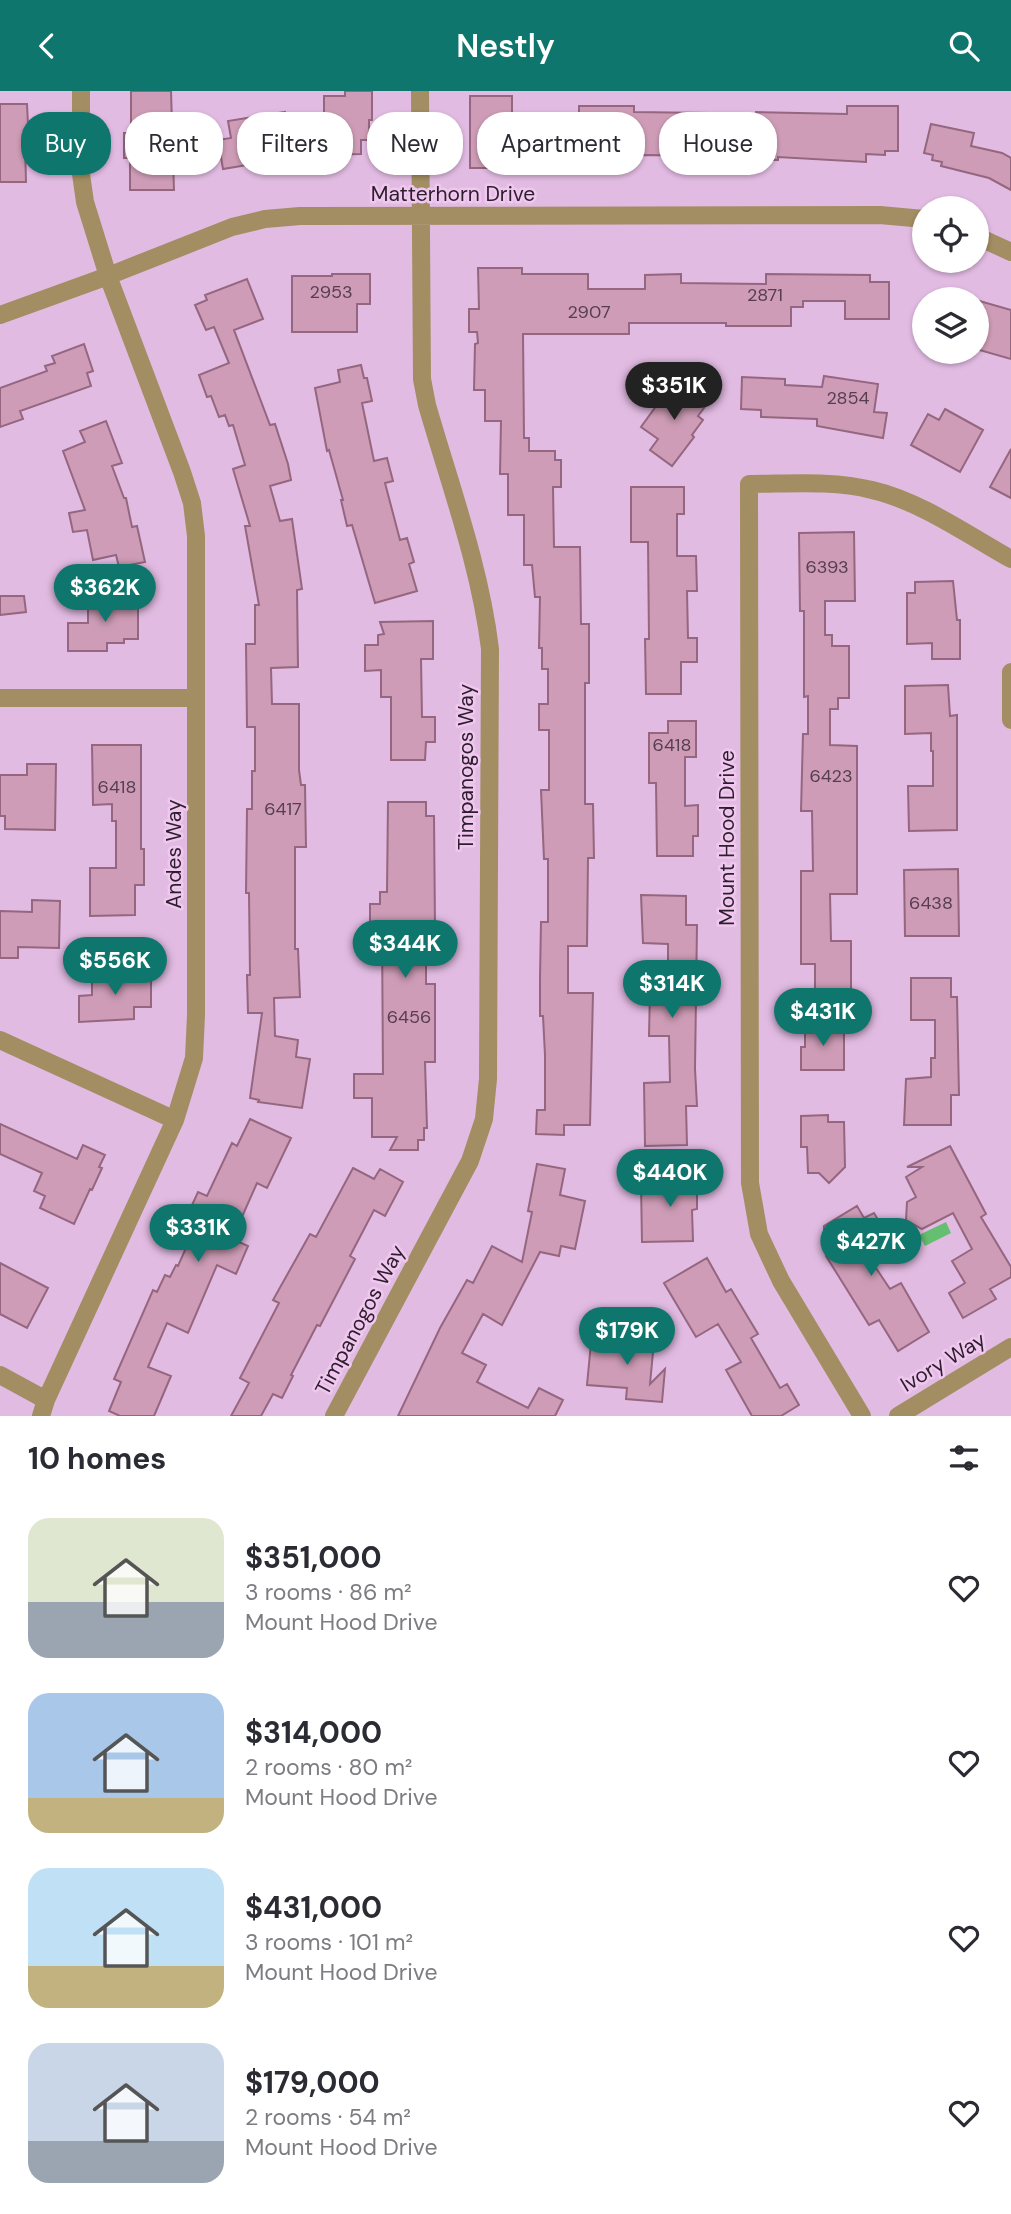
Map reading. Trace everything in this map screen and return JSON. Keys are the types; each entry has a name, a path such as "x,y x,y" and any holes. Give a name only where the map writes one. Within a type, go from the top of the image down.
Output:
{"street":[{"name":"Andes Way","path":"43,1408 175,1120 194,1058 197,1015 196,536 191,503 182,472 108,276 85,202 81,174 81,91"},
{"name":"Timpanogos Way","path":"334,1416 470,1161 484,1119 488,1079 489,649 486,615 478,580 427,405 422,379 420,91"},
{"name":"Matterhorn Drive","path":"0,315 232,227 265,219 300,216 880,215 912,218"},
{"path":"989,242 1011,252"},
{"name":"Mount Hood Drive","path":"862,1416 780,1281 759,1234 750,1183 749,484 831,484 873,490 913,504 1011,559"},
{"path":"1011,672 1011,720"},
{"path":"0,698 197,698"},
{"path":"0,1040 175,1120"},
{"name":"Ivory Way","path":"898,1416 1011,1347"},
{"path":"0,1375 43,1408"}],"shaded area":[{"path":"946,1222 951,1233 925,1246 919,1235"}],"building":[{"path":"131,91 171,91 172,112 131,112"},
{"path":"345,91 372,91 372,112 367,112 367,140 361,140 361,154 353,154 353,112 324,112 324,96 345,96"},
{"path":"470,96 512,96 512,112 477,112 477,168 470,168"},
{"path":"0,104 27,104 27,112 21,112 21,175 26,175 26,182 0,182"},
{"path":"579,106 634,106 634,112 579,112"},
{"path":"847,106 898,106 898,151 885,151 885,155 866,154 866,162 778,157 778,160 777,112 847,114"},
{"path":"645,112 659,112 659,155 645,155"},
{"path":"237,120 237,167 223,169 223,139 231,138 228,121"},
{"path":"931,124 974,133 971,146 1002,153 1011,158 1011,190 989,178 941,166 942,162 932,160 933,155 924,153"},
{"path":"130,175 174,175 174,190 130,190"},
{"path":"478,268 522,268 522,274 588,274 588,289 645,289 645,275 681,274 681,283 766,284 766,274 870,275 870,282 889,282 889,319 845,319 845,301 803,301 803,307 791,307 791,326 629,323 629,334 523,334 524,438 529,438 529,451 555,451 555,460 561,460 561,487 553,487 554,547 580,547 581,624 589,624 589,683 585,683 585,804 593,804 594,858 588,858 587,946 568,946 568,993 593,993 590,1125 564,1125 564,1135 536,1134 537,1110 545,1110 540,978 541,922 548,922 548,859 544,859 541,790 549,790 549,730 539,730 539,704 548,704 548,669 542,669 542,648 539,648 540,597 535,597 532,565 524,565 524,515 508,515 508,474 500,474 501,421 485,421 485,390 474,390 475,344 478,343 477,332 469,332 469,309 479,309"},
{"path":"370,274 370,304 357,304 357,332 292,332 292,276"},
{"path":"247,279 263,319 234,330 270,425 275,424 288,464 291,480 270,486 280,521 292,519 302,589 297,590 298,667 271,668 272,704 299,704 299,770 301,785 305,785 306,847 295,847 295,949 298,949 300,997 274,998 275,1036 298,1040 296,1057 310,1059 302,1108 258,1102 259,1100 250,1098 262,1013 248,1013 247,975 250,975 249,893 246,893 247,809 252,809 255,727 247,727 246,644 255,644 255,605 259,605 245,526 250,526 233,469 245,465 233,425 229,426 225,415 219,417 211,396 207,397 199,375 229,363 214,327 206,330 195,305 207,300 205,295"},
{"path":"989,304 1011,310 1011,359 989,353"},
{"path":"84,344 93,371 87,373 91,386 20,411 23,419 0,427 0,388 47,371 45,366 55,363 52,356"},
{"path":"361,365 372,401 362,403 374,461 387,458 393,481 385,483 400,540 407,538 414,562 409,564 417,591 375,603 352,525 347,526 343,500 329,450 327,451 315,388 340,382 338,370"},
{"path":"824,376 878,384 874,412 887,413 883,438 817,426 817,419 761,417 761,410 741,409 742,377 785,379 785,385 822,387"},
{"path":"675,380 707,404 698,416 703,420 692,435 694,437 672,466 650,450 658,439 641,427"},
{"path":"945,409 983,430 960,472 911,445 928,414 939,420"},
{"path":"106,421 122,463 112,466 126,498 132,527 137,526 145,562 119,567 116,555 93,560 87,530 73,532 69,513 85,510 63,451 85,442 80,431"},
{"path":"1011,449 1011,498 990,487"},
{"path":"631,487 684,487 684,514 677,514 677,556 696,556 697,591 687,591 688,638 697,638 697,662 681,662 681,694 646,694 645,639 649,639 648,542 631,542"},
{"path":"854,532 855,601 825,601 825,635 832,635 832,646 849,646 849,698 838,698 838,709 830,709 830,745 857,746 857,894 830,894 831,941 851,941 851,990 815,991 815,964 801,964 801,871 813,871 812,811 801,811 803,734 808,734 808,696 804,697 804,611 800,611 799,533"},
{"path":"953,581 957,620 960,620 960,659 932,659 932,643 907,644 907,593 915,593 915,582"},
{"path":"0,596 24,596 26,612 0,615"},
{"path":"88,596 138,596 138,639 124,639 124,643 107,643 107,651 68,651 68,623 88,623"},
{"path":"433,621 433,659 421,659 422,717 435,717 435,742 426,742 425,760 391,760 391,697 381,697 381,670 365,671 365,645 378,645 378,635 384,634 380,622"},
{"path":"948,685 950,716 957,715 957,830 909,831 908,786 933,786 933,751 931,733 905,734 905,686"},
{"path":"668,721 696,721 696,757 685,757 685,806 698,805 698,836 693,836 693,856 657,856 656,783 649,783 649,733 668,733"},
{"path":"92,745 141,745 141,849 144,849 144,885 135,885 135,915 90,916 90,868 116,868 116,821 112,821 112,804 93,805"},
{"path":"27,764 56,764 55,830 5,829 5,816 0,816 0,775 27,775"},
{"path":"388,802 426,802 426,816 434,816 435,929 426,929 426,984 435,984 435,1062 425,1062 427,1128 424,1128 424,1140 418,1140 418,1150 390,1150 397,1137 372,1137 372,1098 354,1098 354,1074 383,1074 382,929 370,929 370,904 380,904 380,892 387,892"},
{"path":"958,869 959,936 905,936 904,870"},
{"path":"641,895 686,896 686,925 697,925 697,1106 686,1106 687,1145 645,1146 644,1083 670,1082 669,1036 649,1036 650,990 668,990 668,944 643,943"},
{"path":"32,900 60,901 59,948 18,947 18,958 0,958 0,911 32,912"},
{"path":"92,974 151,974 151,1007 134,1007 134,1019 79,1022 79,996 92,995"},
{"path":"911,978 951,978 951,997 957,997 959,1095 951,1095 951,1125 904,1125 906,1079 931,1077 931,1058 935,1058 935,1020 911,1020"},
{"path":"805,1025 844,1025 844,1070 801,1070"},
{"path":"828,1115 828,1122 844,1122 845,1167 829,1183 819,1173 808,1173 807,1147 801,1147 801,1116"},
{"path":"250,1119 291,1138 267,1188 257,1183 237,1228 244,1231 239,1242 248,1246 236,1274 217,1265 188,1333 167,1323 148,1367 171,1376 154,1416 120,1416 109,1411 121,1382 114,1379 153,1290 157,1292 165,1275 170,1277 176,1265 178,1266 198,1221 187,1216 198,1192 207,1196 232,1143 237,1146"},
{"path":"0,1124 77,1159 83,1145 105,1155 99,1167 102,1168 74,1224 40,1208 45,1196 34,1191 42,1173 0,1154"},
{"path":"950,1146 986,1214 981,1217 1011,1267 1011,1277 990,1289 996,1299 963,1318 949,1293 965,1283 952,1261 972,1249 953,1213 922,1229 906,1220 907,1202 916,1197 906,1177 922,1167 907,1167"},
{"path":"537,1164 565,1169 560,1195 585,1201 575,1249 561,1246 559,1256 540,1252 502,1325 483,1314 462,1353 486,1365 477,1382 528,1408 539,1388 563,1400 555,1416 398,1416 440,1328 467,1280 473,1283 492,1246 522,1262 532,1212 528,1211"},
{"path":"353,1168 374,1179 380,1169 403,1182 385,1216 374,1210 350,1256 355,1259 320,1326 317,1325 282,1398 273,1394 261,1416 231,1416 249,1383 240,1378 279,1303 273,1300 310,1234 316,1237"},
{"path":"670,1172 697,1172 697,1209 692,1210 693,1241 642,1242 641,1185 670,1185"},
{"path":"857,1206 864,1218 874,1213 884,1230 873,1237 882,1252 870,1259 890,1289 901,1283 929,1332 898,1351 879,1320 869,1325 826,1256 835,1250 824,1233 824,1226"},
{"path":"707,1258 726,1292 731,1289 758,1334 751,1338 780,1388 787,1384 799,1405 781,1416 752,1416 726,1370 741,1362 718,1324 696,1337 664,1283"},
{"path":"0,1263 48,1288 27,1328 0,1314"},
{"path":"629,1328 655,1331 650,1384 665,1369 662,1402 626,1399 627,1388 587,1385 591,1343 628,1346"}]}
